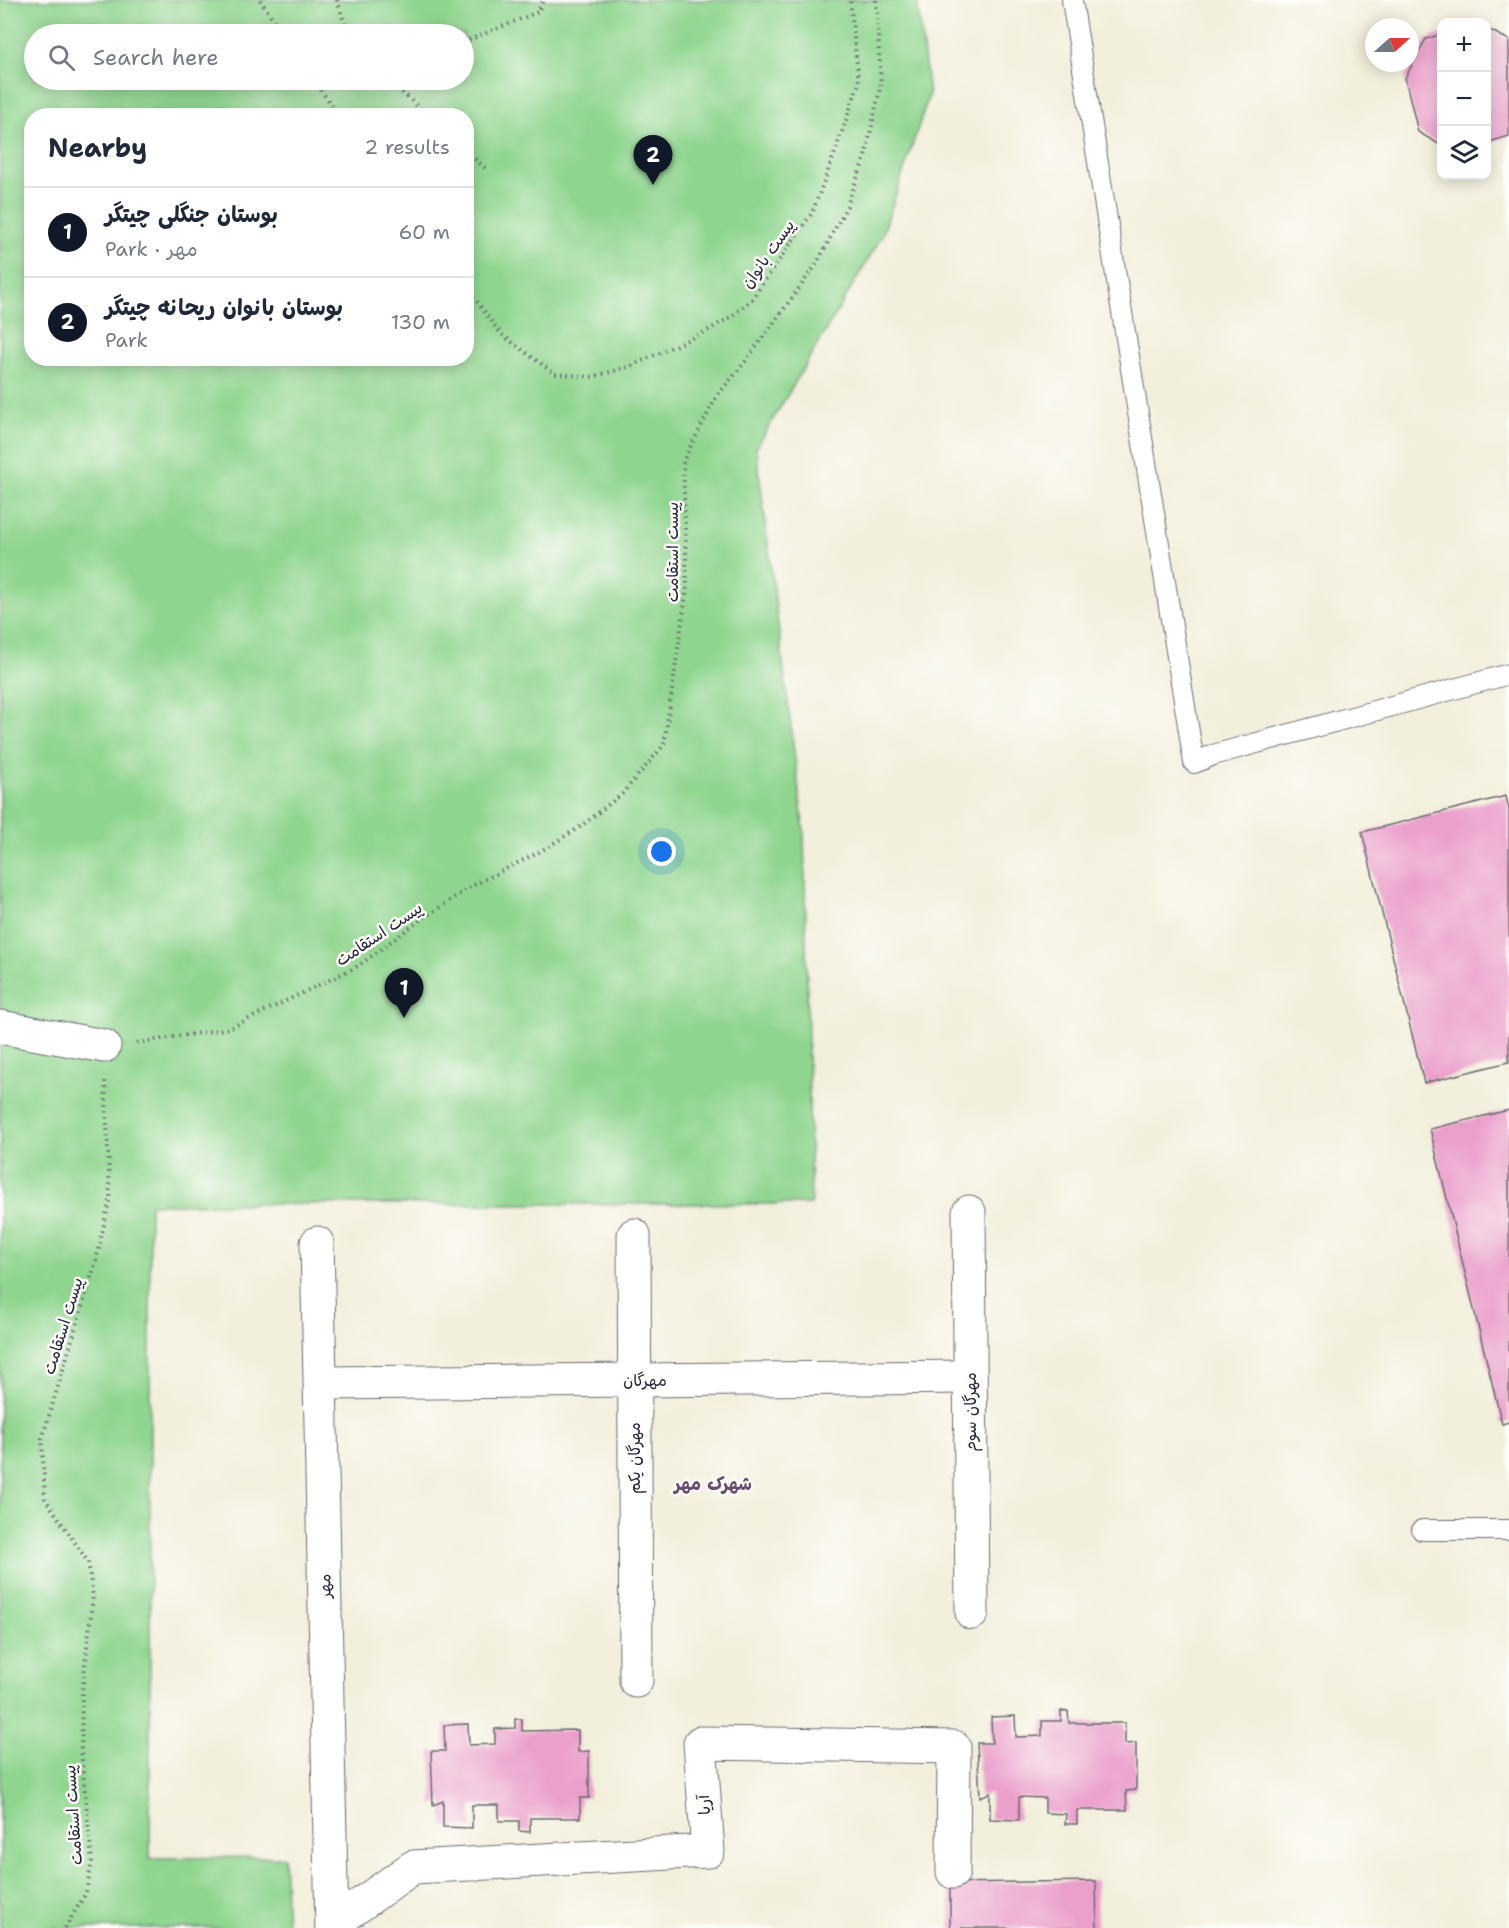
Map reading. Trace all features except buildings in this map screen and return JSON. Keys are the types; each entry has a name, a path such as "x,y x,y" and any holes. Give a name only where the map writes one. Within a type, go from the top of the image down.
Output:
{"street":[{"path":"0,1028 104,1046"},
{"name":"مهرگان سوم","path":"969,1212 972,1613"},
{"name":"مهرگان یکم","path":"634,1235 636,1681"},
{"name":"مهر","path":"317,1243 332,1927"},
{"name":"مهرگان","path":"321,1383 970,1377"},
{"name":"آریا","path":"332,1927 413,1867 708,1851 700,1743 954,1747 953,1872"}],"lane":[{"path":"1072,0 1194,763 1213,755 1509,674"},
{"path":"1422,1530 1509,1530"}],"path":[{"path":"260,0 276,24"},
{"path":"338,0 345,24"},
{"path":"474,38 538,12 543,0"},
{"name":"پیست بانوان","path":"474,298 501,334 555,374 593,377 631,366 707,331 732,316 752,299 812,213 834,155 859,83 850,0"},
{"name":"پیست استقامت","path":"65,1928 86,1893 92,1861 81,1752 81,1692 93,1596 88,1562 45,1498 42,1439 90,1282 110,1197 104,1046 147,1042 230,1028 358,966 470,887 539,852 580,827 622,794 664,745 687,587 683,460 717,396 745,362 816,265 847,206 865,157 881,84 876,0"},
{"path":"321,90 333,108"},
{"path":"400,90 419,108"},
{"path":"474,158 485,168"}],"green space":[{"path":"0,0 917,0 929,95 882,236 756,448 804,831 811,1204 150,1204 150,1858 284,1857 287,1928 0,1928"}],"place":[{"name":"بوستان بانوان ریحانه چیتگر","path":"653,185"},
{"name":"بوستان جنگلی چیتگر","path":"404,1018"}],"district":[{"name":"شهرک مهر","path":"713,1484"}]}
